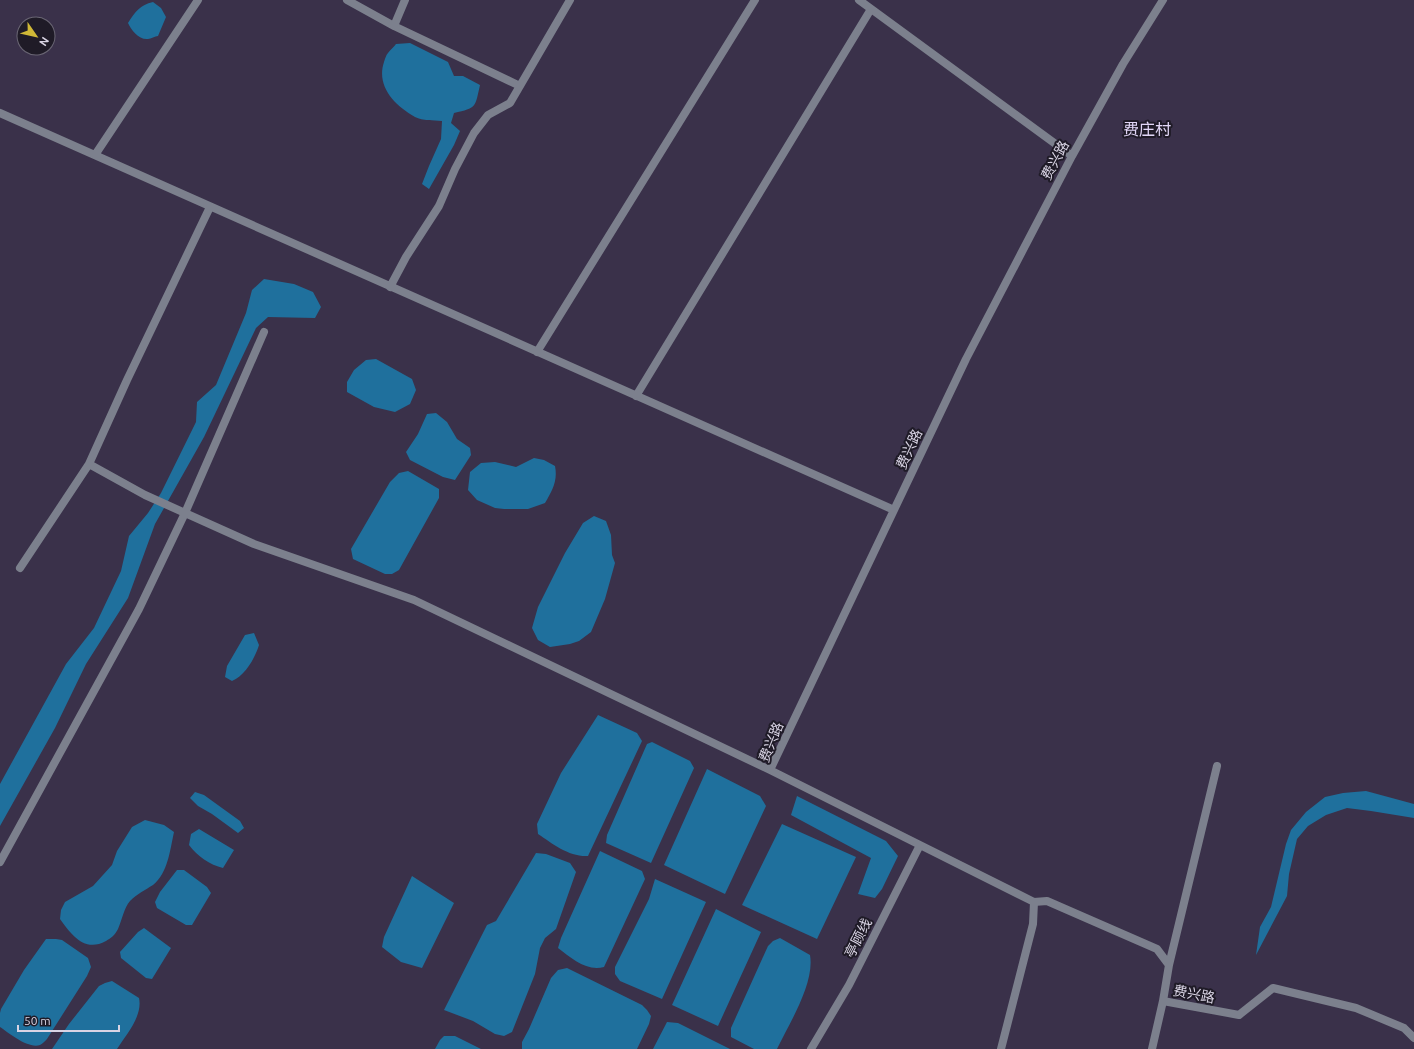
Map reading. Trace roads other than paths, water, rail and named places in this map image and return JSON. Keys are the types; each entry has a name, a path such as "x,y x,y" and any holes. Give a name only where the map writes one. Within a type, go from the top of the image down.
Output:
{"street":[{"path":"95,155 198,0"},
{"path":"347,0 394,26 520,86"},
{"path":"394,26 405,0"},
{"path":"390,287 406,258 439,206 455,169 474,133 488,115 510,103 570,0"},
{"path":"537,352 755,0"},
{"path":"859,0 1072,156"},
{"name":"费兴路","path":"1163,0 1123,64 1072,156 966,359 770,770 1034,902 1047,901 1157,949 1169,965 1163,1001 1239,1015 1273,988 1356,1008 1404,1028 1414,1038"},
{"path":"636,396 871,9"},
{"path":"0,113 894,510"},
{"path":"20,568 89,464 127,380 210,207"},
{"path":"0,862 139,609 264,332"},
{"path":"89,464 145,495 254,544 414,600 770,770"},
{"path":"1169,965 1217,766"},
{"name":"亭顾线","path":"811,1049 848,985 924,846"},
{"path":"1001,1049 1033,924 1034,902"},
{"path":"1152,1049 1163,1001"}],"water":[{"path":"153,2 161,8 166,17 158,36 145,39 136,34 128,23 138,10"},
{"path":"410,43 448,62 454,76 463,76 480,85 474,105 467,110 454,113 451,123 460,131 454,145 429,189 422,184 441,139 442,121 421,119 407,112 394,101 385,87 383,79 382,71 387,54 396,44"},
{"path":"264,279 294,284 313,292 321,307 315,318 268,317 256,328 204,437 155,524 128,598 86,664 55,728 0,826 0,784 66,664 94,628 121,571 129,536 148,513 161,493 196,422 197,402 216,385 246,313 252,290"},
{"path":"376,359 412,379 416,390 410,404 395,412 374,407 347,392 347,382 354,370 366,360"},
{"path":"436,413 447,422 457,439 470,448 471,455 455,480 443,477 410,460 406,452 418,434 427,414"},
{"path":"534,458 544,460 555,466 555,481 545,503 528,509 495,508 477,500 468,490 470,472 481,463 495,462 516,467"},
{"path":"408,471 439,489 439,498 399,570 392,574 385,574 353,559 351,549 390,482 399,473"},
{"path":"594,516 606,521 611,535 612,555 615,563 605,599 591,632 579,641 550,647 538,640 532,628 538,607 565,553 583,523"},
{"path":"254,633 259,645 255,655 245,671 237,679 232,681 225,677 227,666 245,635"},
{"path":"598,715 637,733 642,741 588,856 581,856 555,846 538,834 537,824 561,773"},
{"path":"652,742 690,761 694,768 651,863 606,843 607,835 647,744"},
{"path":"707,769 760,796 766,806 725,894 664,865"},
{"path":"1366,791 1414,804 1414,818 1347,808 1326,815 1308,826 1297,839 1289,874 1287,896 1256,955 1260,927 1271,907 1286,844 1291,830 1306,812 1325,797 1343,793"},
{"path":"195,792 204,795 240,821 244,828 238,833 212,814 198,806 190,798"},
{"path":"797,796 886,841 898,856 882,889 875,898 858,894 871,858 791,815"},
{"path":"145,820 164,825 174,832 168,861 162,874 153,885 130,901 118,929 113,936 106,941 91,945 79,940 60,919 61,910 65,902 93,886 112,865 117,851 132,827"},
{"path":"782,824 856,857 817,939 742,905"},
{"path":"199,829 234,850 223,868 204,860 189,845 191,834"},
{"path":"600,851 642,871 645,879 604,967 591,968 568,956 558,948 561,938"},
{"path":"536,853 546,854 570,863 576,872 556,929 545,938 540,948 535,974 512,1032 504,1036 495,1034 473,1021 444,1010 487,925 496,921"},
{"path":"177,870 184,870 207,887 211,893 192,925 186,925 157,908 155,902 160,892"},
{"path":"412,876 454,903 422,968 401,962 382,947 384,937"},
{"path":"655,879 706,902 662,999 620,981 615,974 615,967 649,899"},
{"path":"716,909 761,932 718,1026 672,1005"},
{"path":"144,928 171,948 152,979 146,978 121,958 120,952 138,932"},
{"path":"780,938 810,955 811,966 809,978 800,1003 777,1049 754,1049 731,1037 731,1028 768,946 773,941"},
{"path":"46,939 62,940 88,958 91,967 87,976 47,1039 40,1045 35,1046 24,1043 0,1027 0,1013 24,970"},
{"path":"567,968 642,1005 647,1010 651,1016 649,1024 637,1049 522,1049 522,1042 551,978 558,970"},
{"path":"112,981 139,998 140,1005 139,1012 133,1025 117,1049 52,1049 69,1024 99,986"},
{"path":"667,1022 678,1023 730,1049 653,1049"},
{"path":"444,1036 455,1036 481,1049 435,1049"}],"district":[{"name":"费庄村","path":"1147,129"}]}
